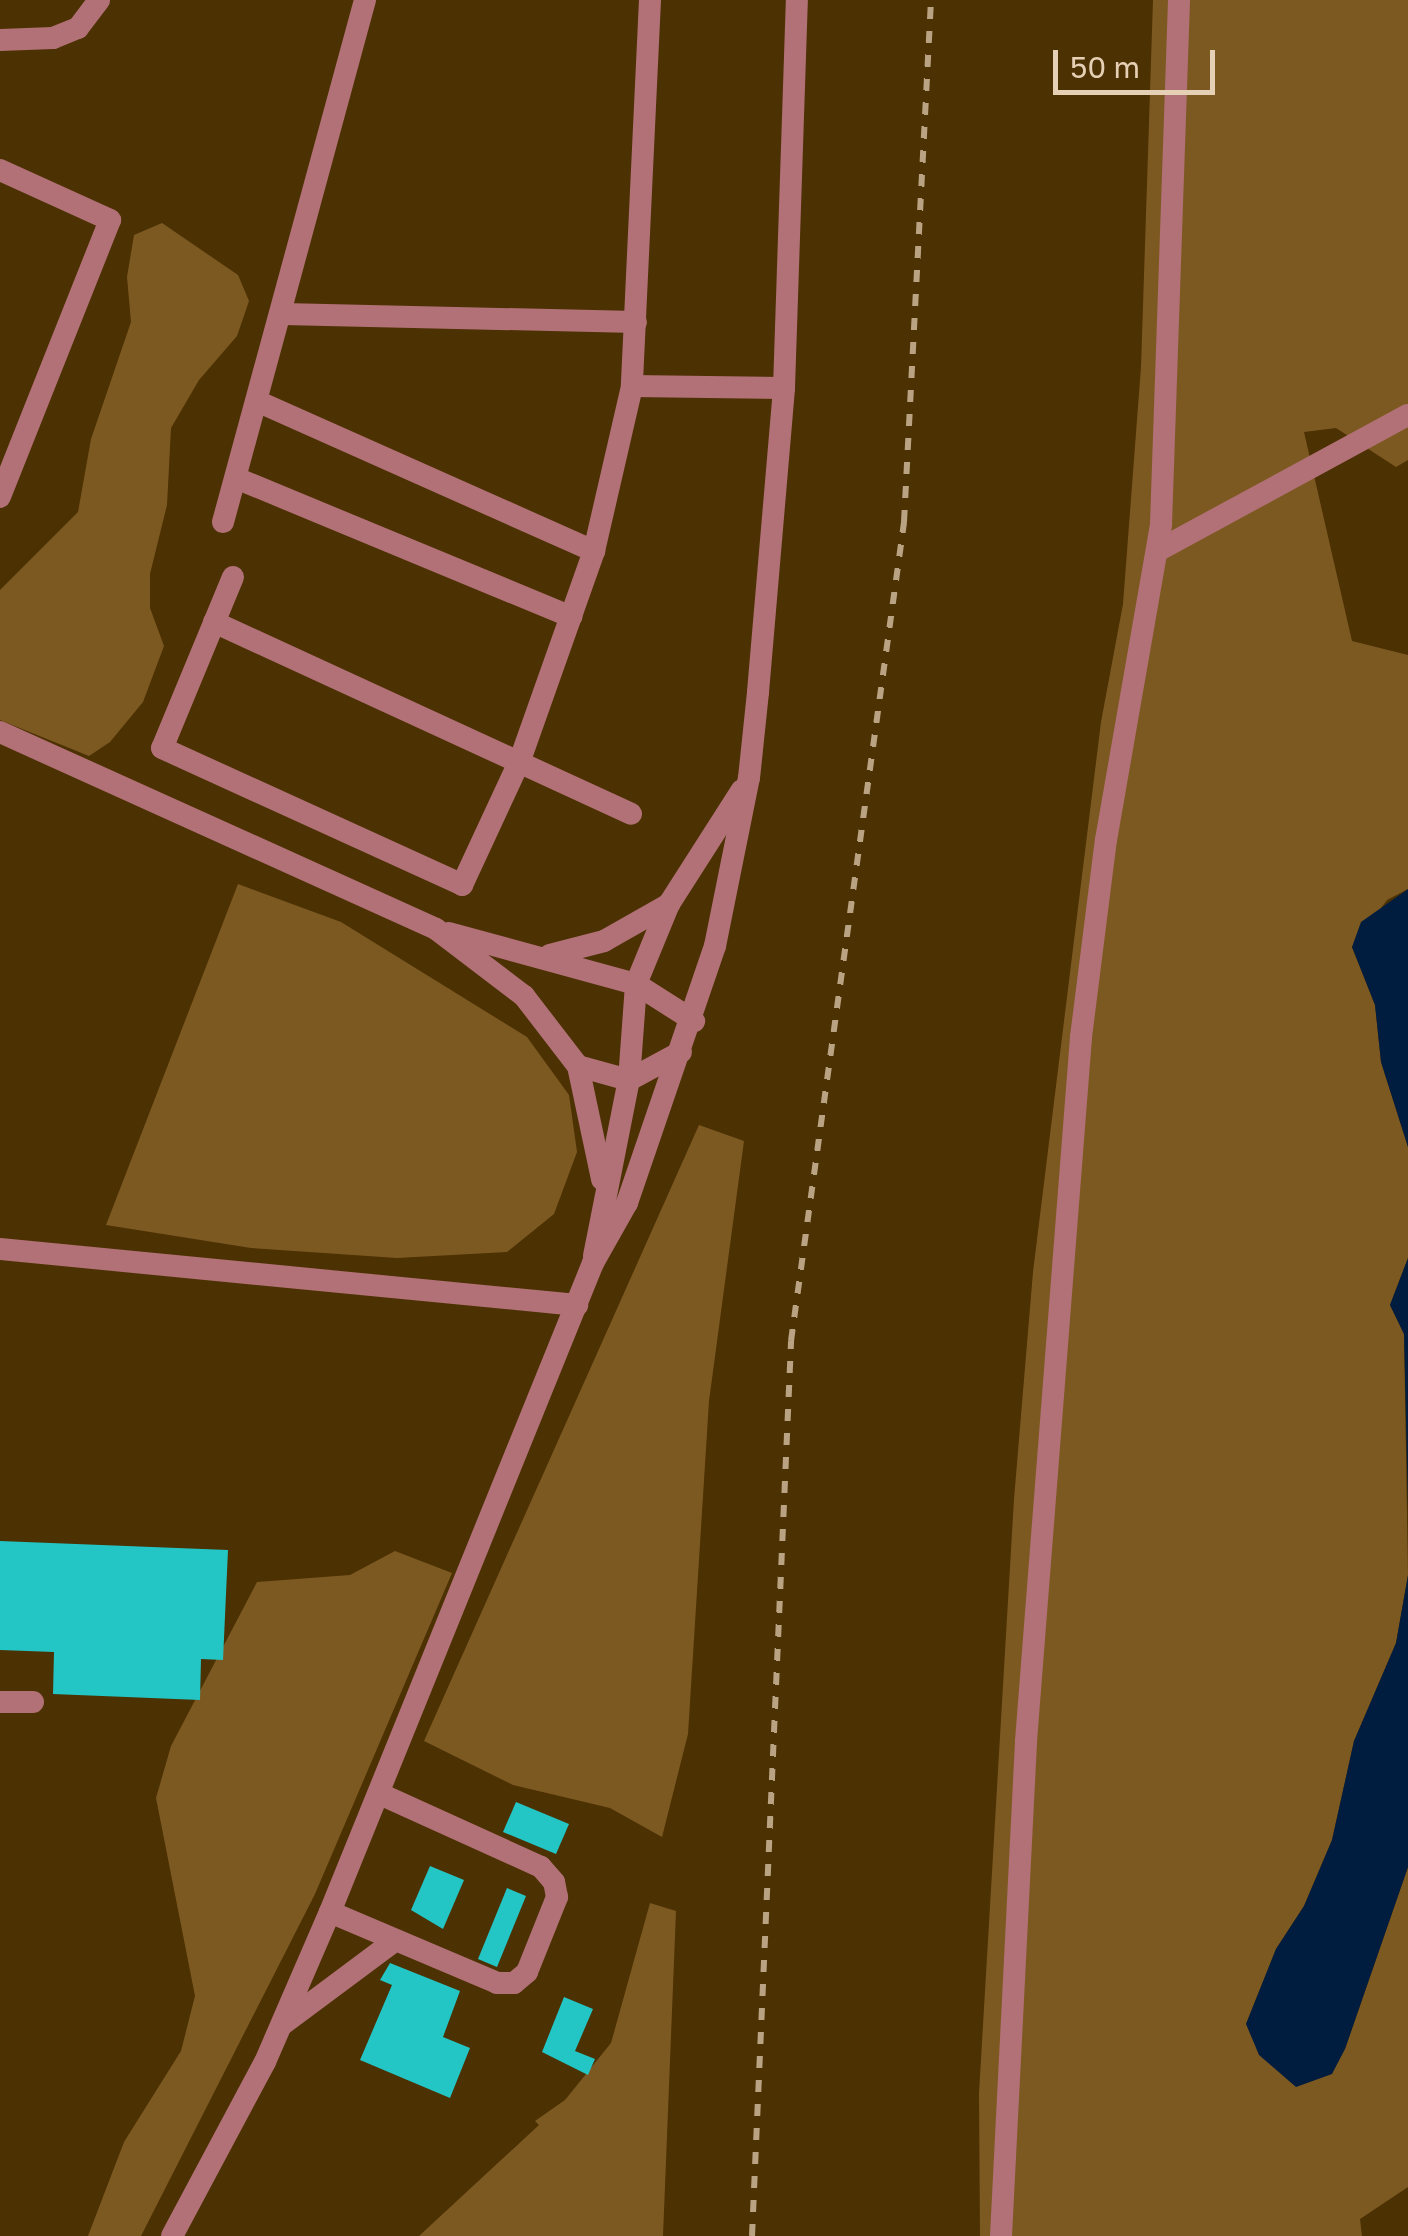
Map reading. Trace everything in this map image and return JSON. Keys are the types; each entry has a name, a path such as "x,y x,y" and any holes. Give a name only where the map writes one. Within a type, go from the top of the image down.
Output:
{"street":[{"path":"0,40 54,38 78,28 100,0"},
{"path":"223,522 259,402 365,0"},
{"path":"232,577 164,737 168,756 442,881 455,886 468,878 520,760 594,551 632,386 650,0"},
{"path":"172,2236 280,2026 330,1912 593,1263 627,1204 694,1021 750,778 784,388 796,0"},
{"path":"1001,2236 1026,1742 1081,1037 1106,840 1158,550 1179,0"},
{"path":"0,170 99,210 110,220 0,497"},
{"path":"282,314 636,322"},
{"path":"632,386 784,388"},
{"path":"259,402 594,551"},
{"path":"1158,550 1408,415"},
{"path":"236,478 571,617"},
{"path":"214,622 631,814"},
{"path":"0,732 436,930 544,956 636,984 694,1021"},
{"path":"593,1263 629,1080 636,984 669,904 750,778"},
{"path":"544,956 604,942 669,904"},
{"path":"436,930 524,996 578,1066 597,1132 601,1212"},
{"path":"578,1066 629,1080 681,1052"},
{"path":"0,1249 578,1305"},
{"path":"0,1702 33,1702"},
{"path":"330,1912 393,1942 497,1982 514,1983 527,1972 557,1896 541,1867 380,1794"},
{"path":"280,2026 393,1942"}],"shaded area":[{"path":"1153,0 1408,0 1408,460 1396,467 1336,428 1304,432 1352,641 1408,655 1408,889 1387,900 1352,947 1375,1005 1381,1062 1408,1147 1408,1258 1390,1305 1404,1334 1408,1575 1396,1643 1354,1741 1332,1840 1304,1906 1276,1949 1246,2024 1345,2049 1408,1867 1408,2187 1360,2219 1362,2236 980,2236 979,2093 1014,1499 1033,1272 1101,722 1123,604 1141,367"},
{"path":"162,223 238,275 249,301 237,336 199,380 171,428 167,505 150,574 150,608 164,646 143,702 110,742 89,756 0,720 0,590 78,512 91,439 131,322 127,277 134,235"},
{"path":"238,884 341,922 527,1037 569,1095 577,1152 554,1214 507,1252 397,1258 251,1248 106,1225"},
{"path":"699,1125 744,1141 709,1401 688,1734 662,1837 610,1808 513,1785 424,1741"},
{"path":"395,1551 452,1573 315,1894 141,2236 88,2236 124,2142 181,2051 195,1996 156,1798 171,1746 257,1582 350,1575"},
{"path":"650,1903 676,1911 663,2236 419,2236 539,2125 535,2121 565,2100 611,2043"}],"water":[{"path":"1408,889 1408,1147 1381,1062 1375,1005 1352,947 1361,922"},
{"path":"1408,1258 1408,1509 1404,1334 1390,1305"},
{"path":"1408,1575 1408,1867 1345,2049 1332,2074 1296,2087 1259,2055 1246,2024 1276,1949 1304,1906 1332,1840 1354,1741 1396,1643"}],"building":[{"path":"0,1541 228,1550 223,1660 201,1659 200,1700 53,1694 54,1652 0,1650"},
{"path":"516,1802 569,1824 556,1854 503,1832"},
{"path":"430,1866 464,1880 443,1929 411,1910"},
{"path":"507,1888 526,1896 497,1967 478,1959"},
{"path":"390,1963 460,1991 443,2037 470,2048 450,2098 360,2060 392,1985 380,1980"},
{"path":"564,1997 593,2009 575,2051 595,2059 588,2075 542,2052"}],"railway":[{"path":"752,2236 791,1341 904,522 931,0"}]}
